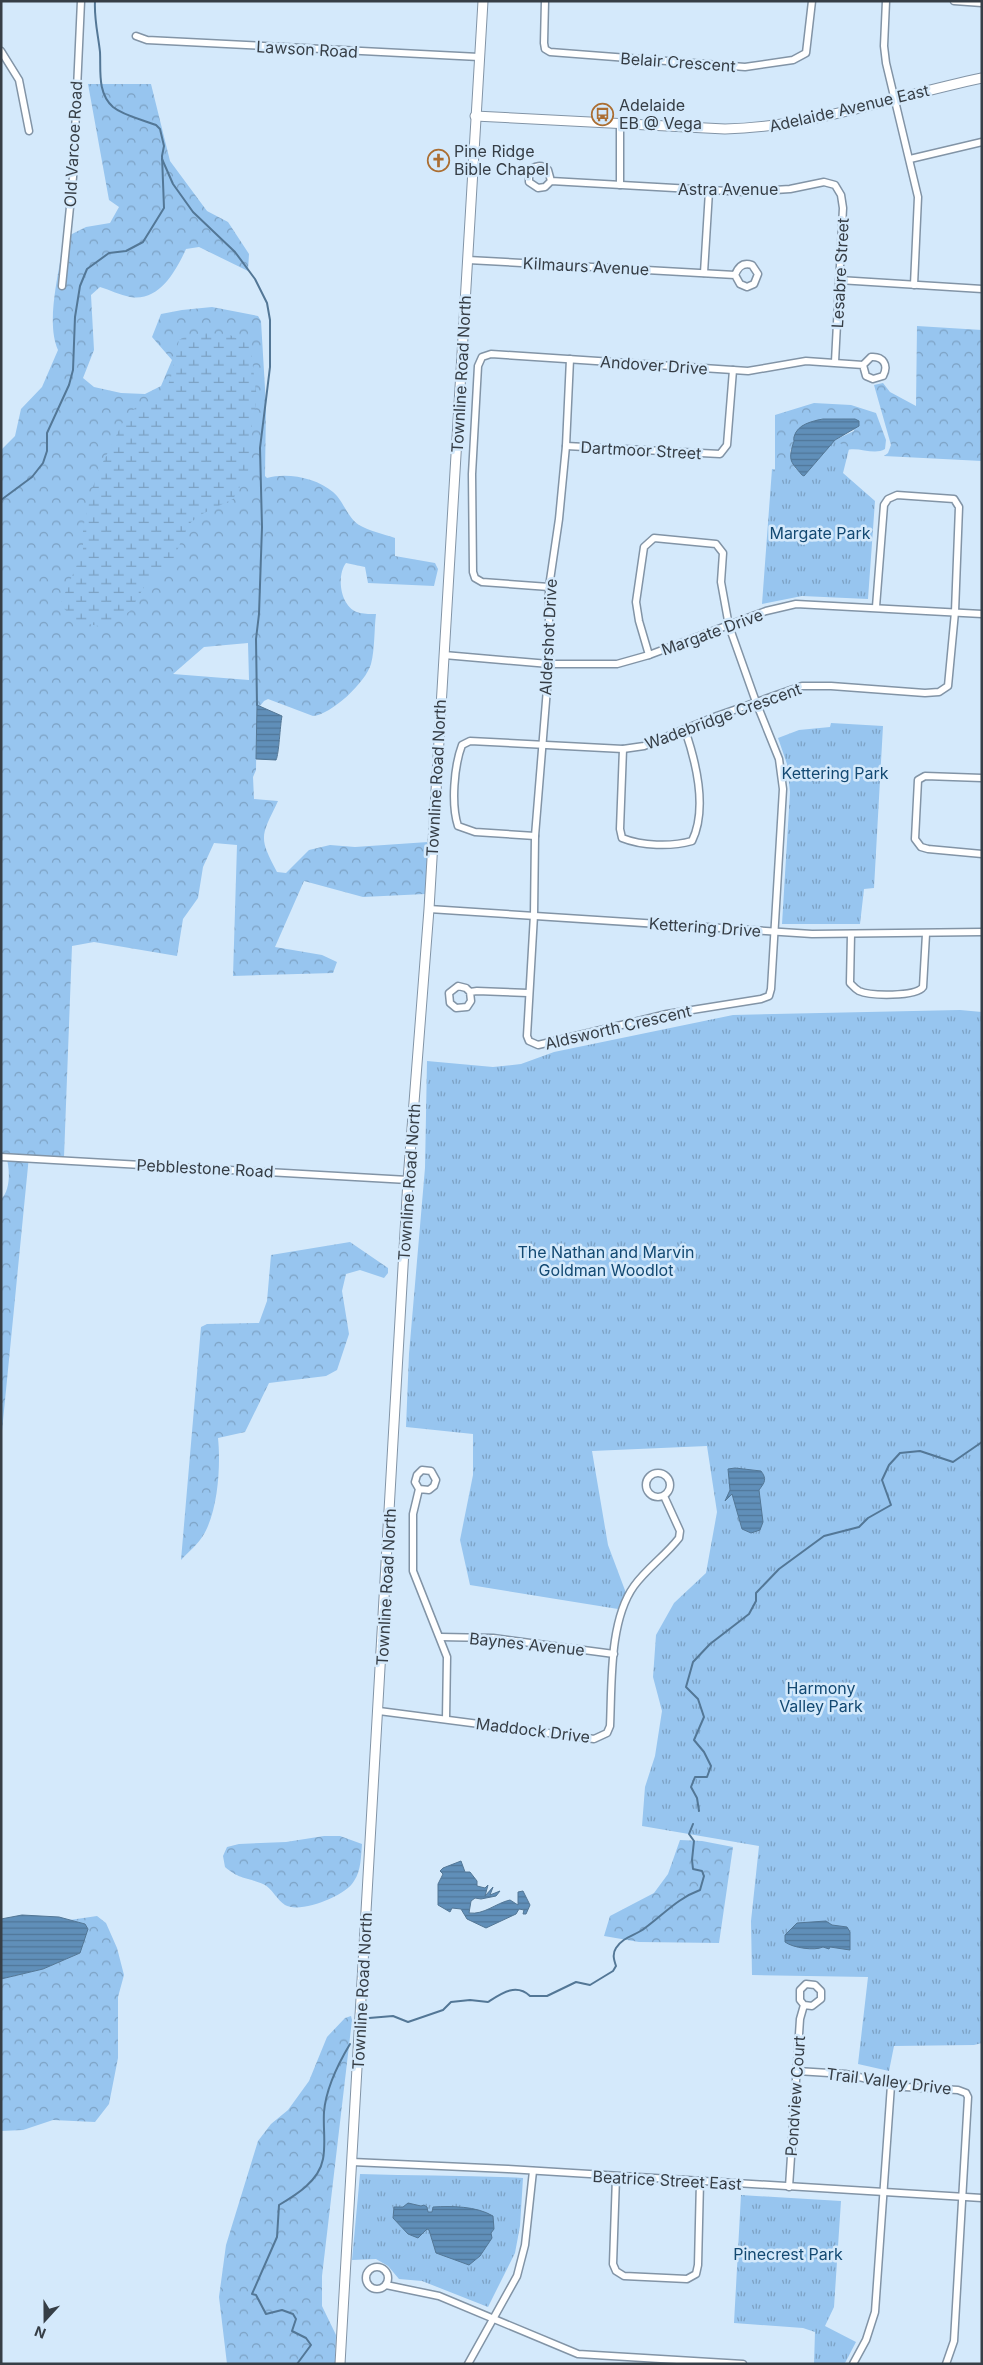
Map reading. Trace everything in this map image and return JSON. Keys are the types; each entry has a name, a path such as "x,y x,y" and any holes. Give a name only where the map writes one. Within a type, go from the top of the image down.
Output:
{"main road":[{"name":"Townline Road North","path":"340,2364 408,1180 428,909 483,1"},
{"name":"Adelaide Avenue East","path":"475,116 724,129 758,128 795,123 982,78"}],"street":[{"name":"Old Varcoe Road","path":"62,286 73,177 81,1"},
{"name":"Belair Crescent","path":"545,1 544,43 545,49 550,52 745,67 793,60 806,53 812,1"},
{"path":"886,1 884,46 910,159 919,208 914,285"},
{"path":"954,1 982,3"},
{"name":"Lawson Road","path":"136,36 157,41 479,57"},
{"path":"1,50 19,80 29,131"},
{"path":"620,124 620,185"},
{"path":"910,159 982,142"},
{"name":"Astra Avenue","path":"551,181 746,192 790,188 824,182 835,185"},
{"name":"Lesabre Street","path":"835,185 841,195 843,208 835,362"},
{"path":"704,273 709,191"},
{"name":"Kilmaurs Avenue","path":"468,260 735,275"},
{"path":"839,280 982,289"},
{"name":"Andover Drive","path":"549,587 482,582 475,578 473,566 473,465 478,366 482,357 491,354 733,370 762,370 806,361 863,365"},
{"name":"Aldershot Drive","path":"534,915 535,836 549,664 549,587 559,519 566,446 570,359"},
{"name":"Dartmoor Street","path":"566,446 720,454 727,445 733,370"},
{"path":"876,607 884,505 888,498 897,495 931,496 954,499 959,508 955,612"},
{"path":"649,655 639,621 636,602 644,548 654,538 716,544 723,553 721,582 729,626 779,759 783,789 774,932"},
{"name":"Margate Drive","path":"444,655 549,664 617,664 649,655 766,611 796,604 982,614"},
{"name":"Wadebridge Crescent","path":"535,836 475,832 458,826 455,815 454,794 462,745 470,741 624,749 644,746 802,686 925,693 939,692 948,686 951,676 955,612"},
{"path":"624,749 620,829 622,838 639,843 682,844 692,841 697,823 699,776 685,730"},
{"path":"982,778 925,776 918,780 915,839 921,847 982,854"},
{"name":"Kettering Drive","path":"428,909 774,932 851,934 982,932"},
{"name":"Aldsworth Crescent","path":"534,915 527,1036 529,1041 538,1046 667,1014 761,999 769,996 774,932"},
{"path":"851,934 850,983 854,988 865,993 911,994 920,991 923,987 926,934"},
{"path":"470,992 528,993"},
{"name":"Pebblestone Road","path":"1,1157 408,1180"},
{"path":"419,1489 413,1514 411,1542 413,1571 447,1657 446,1719"},
{"path":"614,1654 619,1619 626,1597 645,1573 679,1538 680,1531 664,1496"},
{"name":"Baynes Avenue","path":"440,1636 493,1638 614,1654"},
{"name":"Maddock Drive","path":"379,1711 594,1739 607,1733 610,1726 614,1654"},
{"name":"Pondview Court","path":"789,2188 800,2019 804,2005"},
{"name":"Trail Valley Drive","path":"797,2072 851,2074 892,2084 958,2090 966,2093 969,2103 963,2197"},
{"path":"853,2364 866,2340 874,2312 892,2084"},
{"name":"Beatrice Street East","path":"352,2162 982,2198"},
{"path":"468,2364 517,2276 525,2245 533,2171"},
{"path":"616,2177 613,2264 616,2271 624,2276 687,2279 696,2274 698,2265 700,2181"},
{"path":"946,2364 954,2341 963,2197"},
{"path":"386,2284 439,2296 566,2350 605,2356 744,2364"},
{"path":"605,2356 605,2364"}],"green space":[{"path":"88,84 151,84 170,161 207,211 228,222 249,254 248,271 199,247 186,249 172,275 158,290 150,295 130,297 100,287 91,295 94,350 83,378 94,387 121,393 145,394 161,386 172,360 152,337 161,314 212,307 258,316 261,321 266,405 265,476 267,478 292,476 319,483 337,496 351,517 359,525 395,538 395,556 435,563 438,569 434,586 368,583 365,567 346,563 341,576 344,599 353,610 376,614 373,652 368,671 347,696 329,710 320,714 313,716 268,699 260,706 257,705 256,770 253,777 254,799 278,801 264,836 264,843 277,872 286,873 309,850 330,845 355,847 428,842 425,894 363,897 304,881 275,947 322,955 337,962 333,973 233,976 237,845 214,843 203,867 198,898 183,919 177,956 94,942 72,946 64,1157 29,1156 1,1441 1,1199 7,1190 9,1173 6,1156 1,1155 1,450 15,436 21,409 42,387 58,350 54,338 53,310 64,238 86,227 110,223 119,207 109,200","holes":["248,643 249,680 173,674 204,647"]},
{"path":"917,326 982,330 982,461 884,456 888,453 891,445 874,385 883,383 890,392 916,406"},
{"path":"207,333 230,335 250,345 257,398 251,430 248,472 233,499 200,515 189,524 171,564 144,587 130,611 104,627 78,622 60,605 83,550 83,528 98,472 125,418 141,402 160,405 171,377 179,340 188,335"},
{"path":"814,403 851,405 876,413 886,440 885,449 875,451 849,449 844,451 819,483 775,471 775,415","holes":["823,419 855,419 854,431 835,440 799,471 795,468 790,451 794,444 794,436 812,422"]},
{"name":"Margate Park","path":"835,440 849,449 843,473 875,501 868,599 802,596 762,604 772,469 804,476"},
{"name":"Kettering Park","path":"831,723 883,726 874,888 864,889 860,924 782,924 790,792 787,764 778,738 799,730 830,727"},
{"path":"960,1010 982,1012 982,2043 974,2045 894,2046 889,2071 858,2064 868,1977 752,1975 751,1921 759,1846 642,1826 645,1787 655,1756 662,1711 653,1677 656,1635 674,1603 706,1573 717,1512 707,1446 592,1451 608,1545 626,1593 618,1609 470,1585 460,1540 473,1475 473,1434 406,1427 409,1354 425,1168 427,1061 493,1067 521,1064 554,1052 733,1015"},
{"path":"350,1242 388,1268 388,1273 384,1278 360,1270 346,1274 342,1291 349,1334 337,1370 326,1376 269,1383 245,1432 218,1438 217,1491 211,1518 200,1540 181,1560 201,1327 207,1324 259,1323 267,1301 271,1255"},
{"path":"324,1836 340,1836 362,1844 359,1868 354,1881 349,1887 333,1898 322,1902 301,1907 285,1905 266,1886 239,1876 225,1867 223,1856 227,1847 239,1844 286,1842"},
{"path":"680,1840 702,1841 733,1847 719,1943 639,1942 604,1936 610,1916 654,1893 668,1874"},
{"path":"97,1916 106,1923 117,1948 124,1975 118,1997 118,2058 109,2104 95,2122 53,2120 23,2130 1,2131 1,1979 43,1969 80,1953 85,1924 70,1920"},
{"path":"351,2016 322,2276 322,2306 336,2335 335,2364 227,2364 219,2297 226,2245 258,2141 271,2124 288,2110 309,2081 327,2037 345,2018"},
{"path":"360,2174 523,2178 520,2226 515,2253 488,2307 422,2281 399,2279 388,2266 376,2259 352,2260"},
{"name":"Pinecrest Park","path":"741,2195 841,2201 834,2307 825,2326 856,2342 845,2363 814,2364 815,2332 803,2328 734,2323"}],"shaded area":[{"path":"823,419 855,419 859,421 859,426 835,440 804,476 791,461 794,437 802,426"},
{"path":"257,705 282,716 276,760 256,759"},
{"path":"728,1469 761,1471 765,1478 759,1490 763,1522 760,1530 751,1533 742,1529 732,1494 725,1501 730,1490"},
{"path":"461,1861 465,1872 470,1872 477,1881 477,1886 485,1888 488,1885 485,1896 493,1887 490,1895 500,1891 496,1896 481,1899 475,1898 471,1901 469,1913 485,1911 510,1900 518,1905 518,1892 523,1891 530,1905 526,1914 523,1914 524,1910 519,1909 516,1914 486,1928 467,1919 461,1909 452,1908 450,1912 438,1905 438,1884 443,1874 440,1871"},
{"path":"22,1915 59,1917 85,1924 88,1929 80,1953 43,1969 1,1979 1,1919"},
{"path":"826,1921 832,1925 847,1927 850,1932 850,1950 830,1947 829,1949 823,1947 815,1949 804,1948 785,1942 785,1935 797,1923"},
{"path":"408,2203 424,2205 427,2207 428,2212 432,2212 433,2207 464,2207 479,2210 493,2216 494,2229 491,2233 492,2238 480,2256 469,2265 436,2253 429,2230 427,2229 418,2238 408,2234 393,2218 394,2207 403,2207"}],"waterway":[{"path":"1,500 32,477 43,463 47,451 47,433 69,385 73,370 75,317 80,286 87,269 109,253 126,251 143,242 164,208 162,156 164,146 160,129 156,125 128,115 113,107 104,95 101,81 95,1"},
{"path":"162,159 173,184 193,212 235,252 255,279 267,303 270,320 270,367 260,448 262,527 259,614 256,639 257,705"},
{"path":"699,1811 697,1798 691,1787 695,1777 707,1777 711,1766 704,1752 694,1740 704,1717 698,1699 686,1687 693,1662 710,1644 749,1614 756,1601 756,1593 779,1569 824,1536 859,1527 868,1518 891,1505 882,1480 889,1465 900,1453 920,1451 953,1462 982,1442"},
{"path":"369,2018 393,2016 408,2022 443,2010 451,2002 470,2000 488,2002 514,1990 520,1990 530,1996 547,1996 576,1982 590,1985 613,1971 616,1966 614,1952 622,1941 641,1931 678,1902 700,1890 704,1876 702,1871 693,1869 694,1841 689,1834 693,1824"},
{"path":"297,2364 311,2345 306,2338 292,2331 296,2319 293,2314 282,2310 266,2314 256,2295 252,2294 277,2237 279,2205 312,2181 321,2167 324,2153 324,2112 327,2094 337,2068 350,2044"}],"place":[{"name":"Adelaide EB @ Vega","path":"603,114"},
{"name":"Pine Ridge Bible Chapel","path":"438,160"}],"park label":[{"name":"The Nathan and Marvin Goldman Woodlot","path":"606,1261"},
{"name":"Harmony Valley Park","path":"821,1697"}]}
